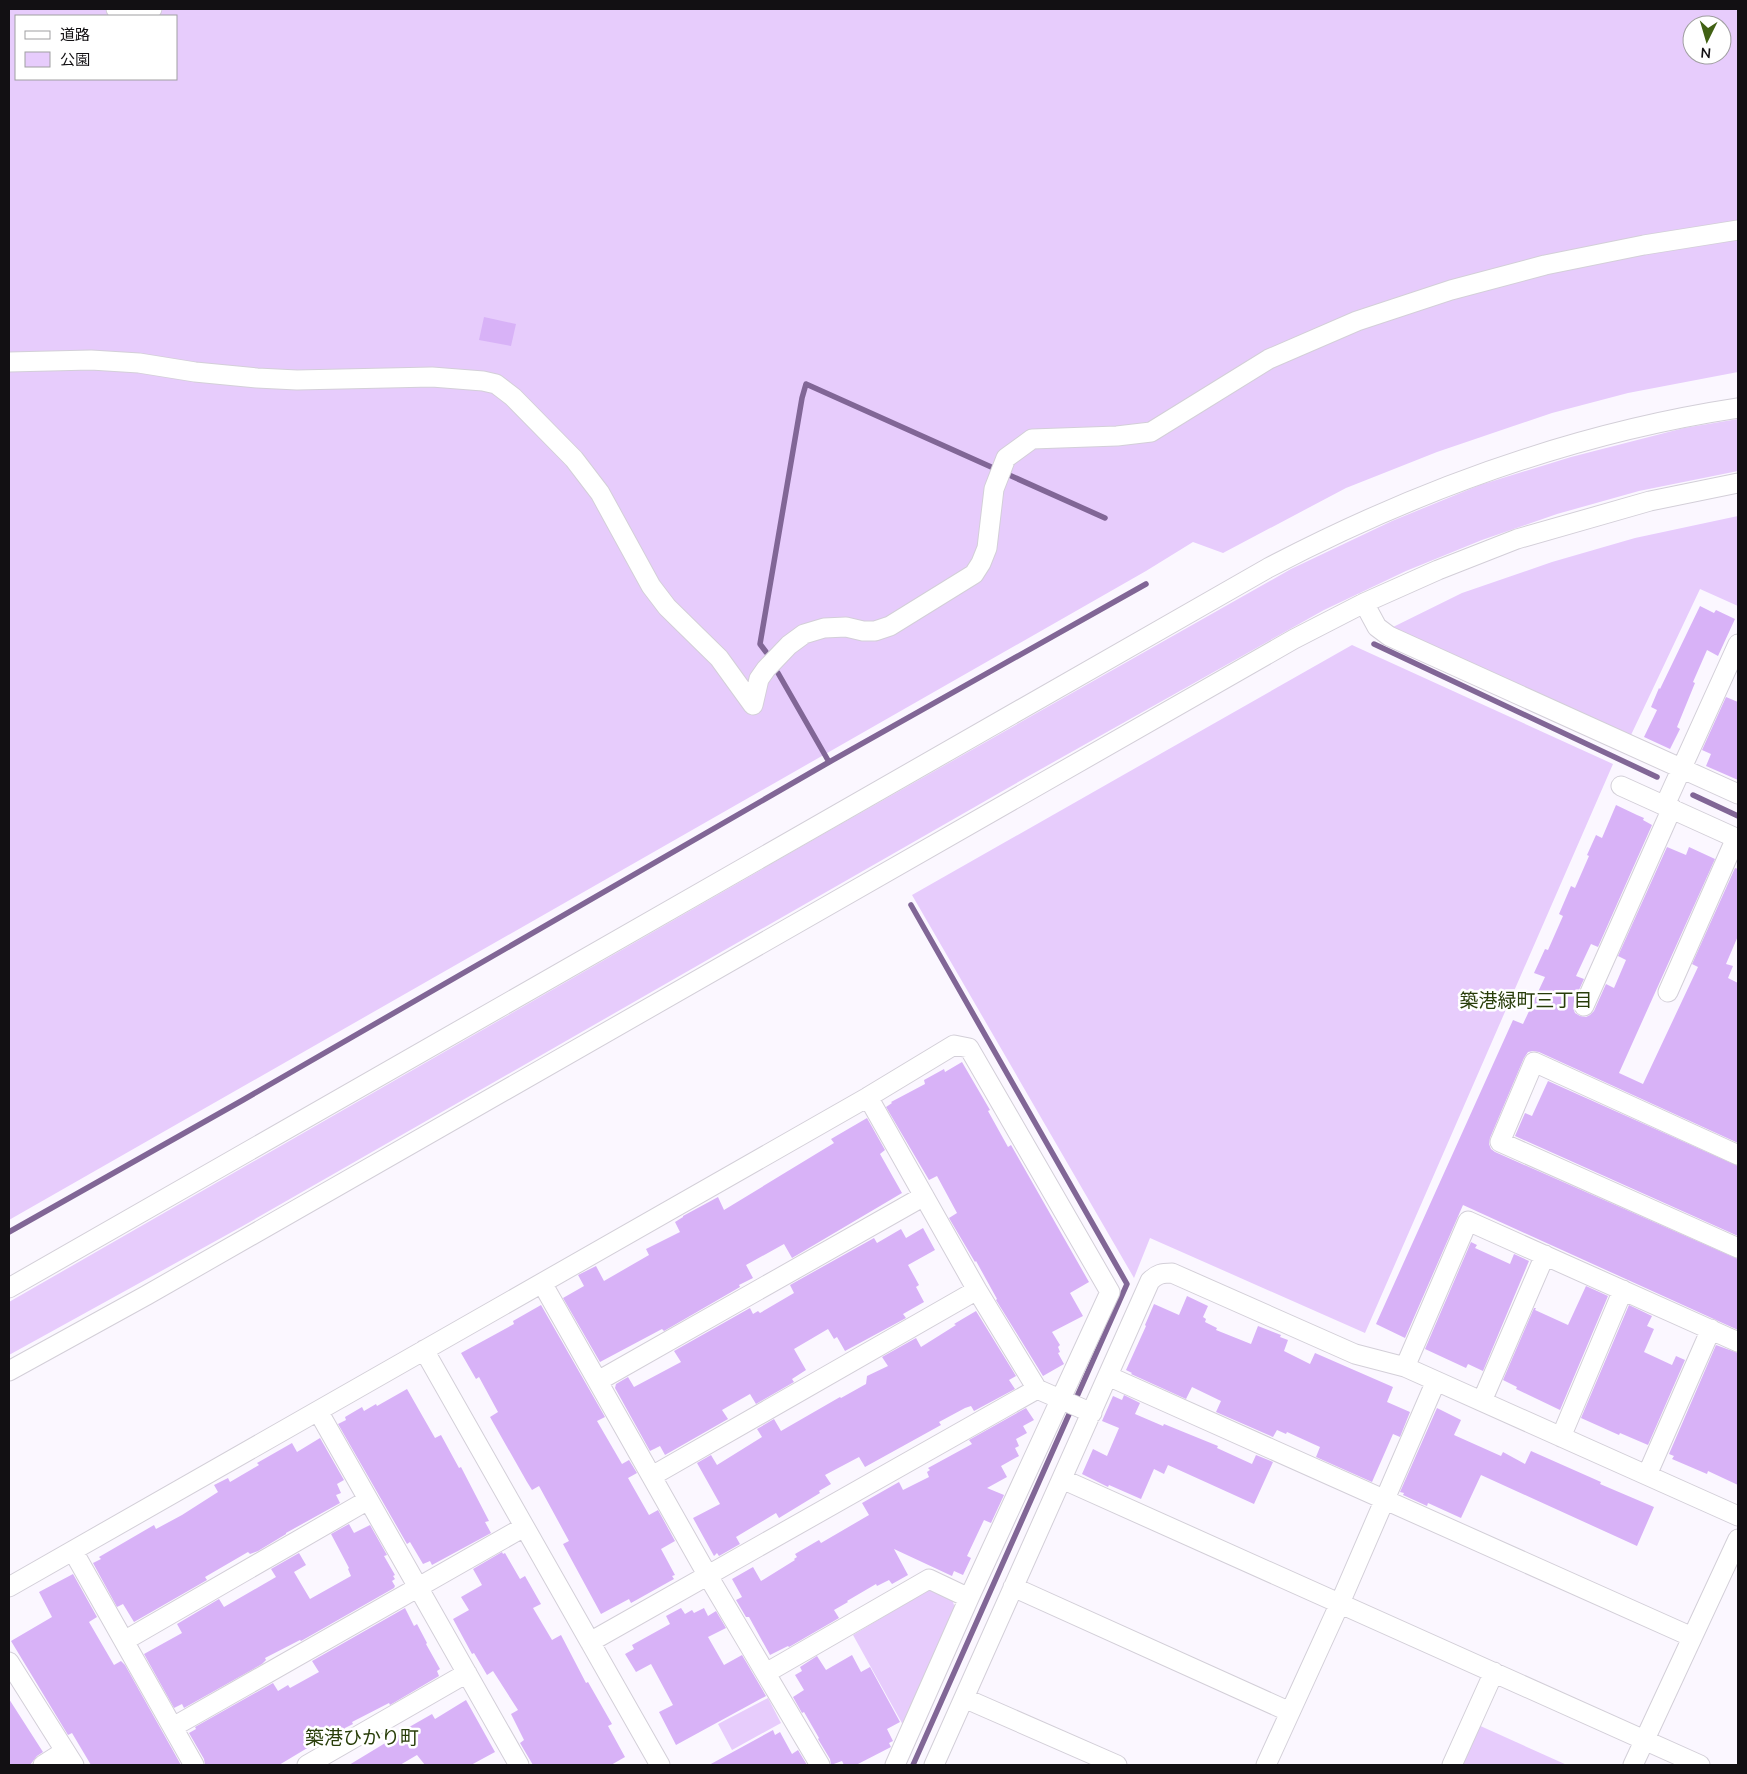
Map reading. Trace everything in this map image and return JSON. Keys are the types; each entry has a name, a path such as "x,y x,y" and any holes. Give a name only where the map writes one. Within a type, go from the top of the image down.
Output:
{"street":[{"path":"116,9 152,9"},
{"path":"9,362 91,360 256,378 297,380 432,378 483,381 496,384 513,396 574,459 600,493 651,586 667,607 719,658 753,705 759,679 766,669 789,645 804,634 824,628 846,627 863,631 876,631 890,626 974,574 987,548 994,489 1006,458 1032,439 1117,436 1151,432 1269,360 1357,321 1450,290 1545,265 1644,245 1738,230"},
{"path":"9,1288 1260,573 1322,540 1445,487 1514,462 1670,420 1738,408"},
{"path":"9,1371 164,1285 1294,638 1364,603 1438,570 1517,539 1650,500 1738,483"},
{"path":"1364,603 1373,622 1382,632 1389,636 1738,794"},
{"path":"1584,1006 1668,807 1682,768 1738,644"},
{"path":"1621,786 1737,838 1668,992"},
{"path":"9,1587 868,1097 954,1045 969,1048 1110,1292 1075,1405 1062,1479 934,1765"},
{"path":"1738,1155 1534,1062 1500,1142 1738,1248"},
{"path":"868,1097 977,1290 1037,1389 1075,1405"},
{"path":"598,1381 924,1196"},
{"path":"1405,1367 1468,1221 1738,1342"},
{"path":"1482,1401 1544,1255"},
{"path":"895,1765 970,1598 1075,1405 1108,1376 1150,1281 1162,1273 1172,1273 1355,1354 1405,1367 1738,1516"},
{"path":"542,1283 708,1576 820,1765"},
{"path":"652,1476 977,1290"},
{"path":"1562,1437 1623,1290"},
{"path":"1648,1475 1710,1329"},
{"path":"424,1350 660,1765"},
{"path":"1108,1376 1692,1637"},
{"path":"1266,1765 1340,1603 1436,1381"},
{"path":"590,1642 1037,1389"},
{"path":"318,1411 467,1674 513,1763"},
{"path":"1062,1479 1700,1765"},
{"path":"124,1641 368,1500"},
{"path":"173,1727 524,1526"},
{"path":"1633,1765 1738,1540"},
{"path":"73,1551 194,1765"},
{"path":"766,1672 929,1579 970,1598"},
{"path":"1014,1587 1290,1712"},
{"path":"9,1662 70,1758 43,1765"},
{"path":"1452,1765 1494,1672"},
{"path":"307,1765 467,1674"},
{"path":"964,1698 1117,1765"}],"green space":[{"path":"9,9 1738,9 1738,372 1628,393 1552,413 1437,452 1346,488 1223,553 1193,542 1146,571 9,1220"},
{"path":"1738,419 1738,471 1639,491 1557,514 1482,540 1406,571 1324,610 1027,777 241,1227 9,1355 9,1302 827,832 1291,569 1392,521 1480,485 1571,457 1684,428"},
{"path":"1738,516 1738,606 1700,589 1631,735 1389,629 1462,593 1552,562 1635,538"},
{"path":"1352,645 1613,764 1365,1333 1150,1238 1134,1278 912,895"},
{"path":"930,1589 952,1599 955,1608 903,1725 853,1635"},
{"path":"768,1698 781,1723 732,1750 718,1724"},
{"path":"1476,1724 1567,1765 1457,1765"}],"building":[{"path":"484,317 516,324 511,346 479,340"},
{"path":"1700,606 1714,613 1716,610 1735,619 1718,656 1707,650 1677,727 1680,729 1670,749 1644,737 1657,710 1651,707 1659,688"},
{"path":"1726,697 1738,702 1738,780 1706,766 1711,754 1702,750"},
{"path":"1616,805 1644,818 1643,820 1652,825 1598,947 1591,944 1576,976 1584,979 1574,1001 1573,1008 1575,1013 1586,1017 1594,1011 1606,984 1614,988 1626,960 1618,956 1667,847 1686,855 1689,847 1715,859 1619,1073 1643,1084 1698,967 1692,964 1735,868 1738,869 1738,936 1726,964 1733,966 1728,978 1738,983 1738,1143 1539,1052 1533,1051 1528,1052 1524,1058 1489,1144 1495,1152 1738,1259 1738,1330 1463,1205 1405,1338 1376,1324 1513,1020 1523,1024 1545,977 1534,973 1545,949 1548,950 1563,916 1559,914 1571,886 1575,888 1596,835 1602,838"},
{"path":"962,1062 990,1110 988,1111 1008,1147 1011,1145 1089,1282 1070,1293 1083,1316 1052,1332 1060,1345 1058,1347 1060,1352 1058,1353 1064,1364 1043,1376 996,1300 976,1261 949,1218 957,1213 937,1176 929,1180 886,1107 891,1102 925,1084 924,1080 944,1069 945,1072"},
{"path":"1548,1081 1738,1166 1738,1236 1515,1136 1525,1113 1532,1116"},
{"path":"867,1118 885,1150 880,1154 902,1193 792,1258 784,1244 746,1265 753,1278 739,1285 740,1287 664,1331 662,1329 600,1362 563,1298 584,1286 578,1275 596,1266 604,1281 649,1255 646,1249 680,1232 675,1222 683,1216 718,1197 724,1210 834,1143 831,1139"},
{"path":"923,1228 935,1250 908,1265 919,1285 916,1287 924,1302 903,1314 906,1318 845,1351 837,1337 834,1339 828,1329 794,1349 806,1370 792,1379 794,1382 756,1404 750,1394 722,1410 728,1419 665,1455 660,1446 650,1451 615,1388 616,1384 628,1377 634,1387 681,1362 674,1351 750,1308 753,1314 758,1311 760,1313 794,1293 790,1285 874,1238 877,1243 901,1229 906,1238"},
{"path":"1471,1242 1477,1245 1475,1248 1510,1264 1514,1254 1529,1261 1483,1371 1468,1364 1466,1368 1425,1349"},
{"path":"1586,1286 1608,1296 1560,1410 1516,1389 1517,1387 1503,1380 1534,1308 1568,1325"},
{"path":"1187,1296 1208,1306 1203,1317 1206,1319 1205,1322 1217,1328 1216,1330 1251,1344 1258,1326 1281,1335 1280,1337 1288,1340 1284,1351 1310,1364 1315,1353 1393,1387 1387,1402 1410,1412 1400,1437 1393,1434 1372,1482 1316,1457 1320,1447 1287,1432 1286,1434 1277,1430 1273,1437 1216,1412 1221,1401 1192,1387 1186,1399 1126,1370 1154,1304 1179,1315"},
{"path":"541,1305 605,1417 597,1421 622,1464 629,1460 637,1473 628,1478 649,1515 658,1510 675,1541 661,1549 675,1575 672,1576 674,1579 631,1603 629,1599 601,1614 563,1544 569,1541 539,1486 532,1490 527,1482 490,1417 498,1412 479,1377 476,1379 461,1353 514,1324 513,1321"},
{"path":"1629,1305 1652,1316 1647,1326 1654,1329 1644,1352 1672,1365 1676,1356 1685,1360 1648,1445 1620,1433 1619,1435 1581,1418"},
{"path":"976,1311 1016,1376 1009,1380 1015,1389 974,1411 971,1406 965,1408 939,1422 941,1425 865,1467 859,1457 825,1475 831,1484 819,1491 820,1493 779,1518 776,1513 736,1537 740,1544 719,1556 717,1553 714,1556 693,1518 720,1504 697,1463 711,1455 717,1465 762,1437 757,1429 774,1419 781,1431 866,1384 867,1376 888,1366 882,1357 916,1338 921,1347"},
{"path":"1716,1345 1738,1353 1738,1485 1708,1471 1707,1474 1672,1459 1674,1456 1669,1454"},
{"path":"407,1389 435,1438 441,1435 459,1468 461,1467 489,1521 485,1522 491,1533 432,1565 430,1561 423,1564 410,1542 407,1544 338,1424 346,1420 345,1417 362,1407 364,1411 376,1404 377,1406"},
{"path":"1124,1395 1140,1403 1135,1414 1218,1446 1217,1448 1252,1464 1256,1455 1273,1462 1254,1504 1168,1465 1164,1474 1154,1469 1141,1499 1109,1485 1108,1487 1082,1474 1093,1449 1107,1456 1119,1428 1102,1421 1113,1396 1122,1400"},
{"path":"1026,1408 1034,1420 1023,1426 1027,1433 1016,1439 1019,1446 1015,1448 1019,1456 1001,1466 1007,1477 987,1488 1004,1495 991,1523 984,1520 967,1556 971,1558 963,1575 954,1571 952,1576 894,1549 908,1575 892,1584 889,1580 877,1586 876,1584 834,1610 839,1618 789,1647 770,1655 749,1617 746,1617 736,1600 742,1597 732,1579 753,1567 761,1581 795,1560 797,1557 795,1554 819,1540 821,1543 869,1515 862,1503 899,1482 903,1490 929,1477 927,1472 930,1470 928,1468 972,1444 969,1440"},
{"path":"1437,1408 1461,1420 1454,1435 1501,1456 1503,1452 1525,1464 1531,1451 1654,1507 1637,1546 1481,1475 1461,1518 1428,1503 1427,1506 1403,1495 1404,1493 1400,1492"},
{"path":"320,1438 344,1480 337,1484 341,1493 336,1495 340,1503 258,1551 250,1554 248,1552 205,1577 207,1580 134,1622 123,1604 117,1607 93,1563 101,1559 99,1557 154,1525 156,1529 182,1515 218,1492 214,1485 228,1478 230,1482 259,1465 257,1463 292,1443 297,1452"},
{"path":"349,1524 354,1533 370,1525 387,1555 384,1556 395,1575 393,1576 395,1579 392,1581 395,1586 394,1588 301,1641 265,1658 266,1660 262,1664 184,1708 182,1704 174,1708 144,1654 182,1633 177,1624 219,1599 224,1607 276,1577 271,1569 299,1553 306,1565 294,1572 310,1599 351,1576 349,1568 331,1534"},
{"path":"502,1552 503,1554 505,1553 520,1579 525,1576 541,1604 533,1608 552,1640 561,1635 586,1683 588,1682 612,1724 608,1726 625,1757 611,1765 533,1765 520,1743 524,1740 511,1714 518,1710 493,1671 487,1675 474,1653 472,1654 453,1619 469,1610 461,1597 482,1585 473,1569"},
{"path":"73,1574 97,1617 89,1622 114,1665 121,1661 125,1665 181,1765 91,1765 72,1733 68,1735 11,1641 52,1617 39,1592"},
{"path":"405,1608 414,1626 417,1624 440,1669 437,1671 439,1676 390,1705 389,1703 352,1722 353,1724 345,1728 345,1730 315,1747 314,1744 279,1765 205,1765 204,1759 189,1733 196,1729 195,1727 273,1683 278,1691 288,1685 290,1688 319,1672 312,1661"},
{"path":"681,1608 685,1614 692,1610 694,1613 704,1608 708,1616 716,1611 726,1628 708,1637 724,1665 742,1655 766,1696 676,1745 659,1712 673,1705 651,1664 636,1672 625,1654 634,1649 632,1645 670,1624 666,1616"},
{"path":"852,1655 861,1672 870,1667 900,1722 887,1729 893,1741 889,1743 891,1747 856,1765 844,1765 842,1761 831,1765 830,1759 819,1738 793,1697 804,1690 795,1675 802,1671 800,1667 817,1656 826,1670"},
{"path":"9,1699 43,1752 30,1765 9,1765"},
{"path":"466,1700 495,1752 471,1765 425,1765 417,1755 400,1765 349,1765 432,1714 435,1719"},
{"path":"773,1730 775,1735 780,1732 792,1754 798,1750 807,1765 709,1765"}],"waterway":[{"path":"766,652 760,644 806,384 1105,518"},
{"path":"9,1232 243,1100 824,765 1146,584"},
{"path":"1374,644 1657,777"},
{"path":"778,673 829,762"},
{"path":"1693,795 1738,816"},
{"path":"911,905 1127,1284 913,1765"}],"district":[{"name":"築港緑町三丁目","path":"1526,1000"},
{"name":"築港ひかり町","path":"362,1737"}]}
